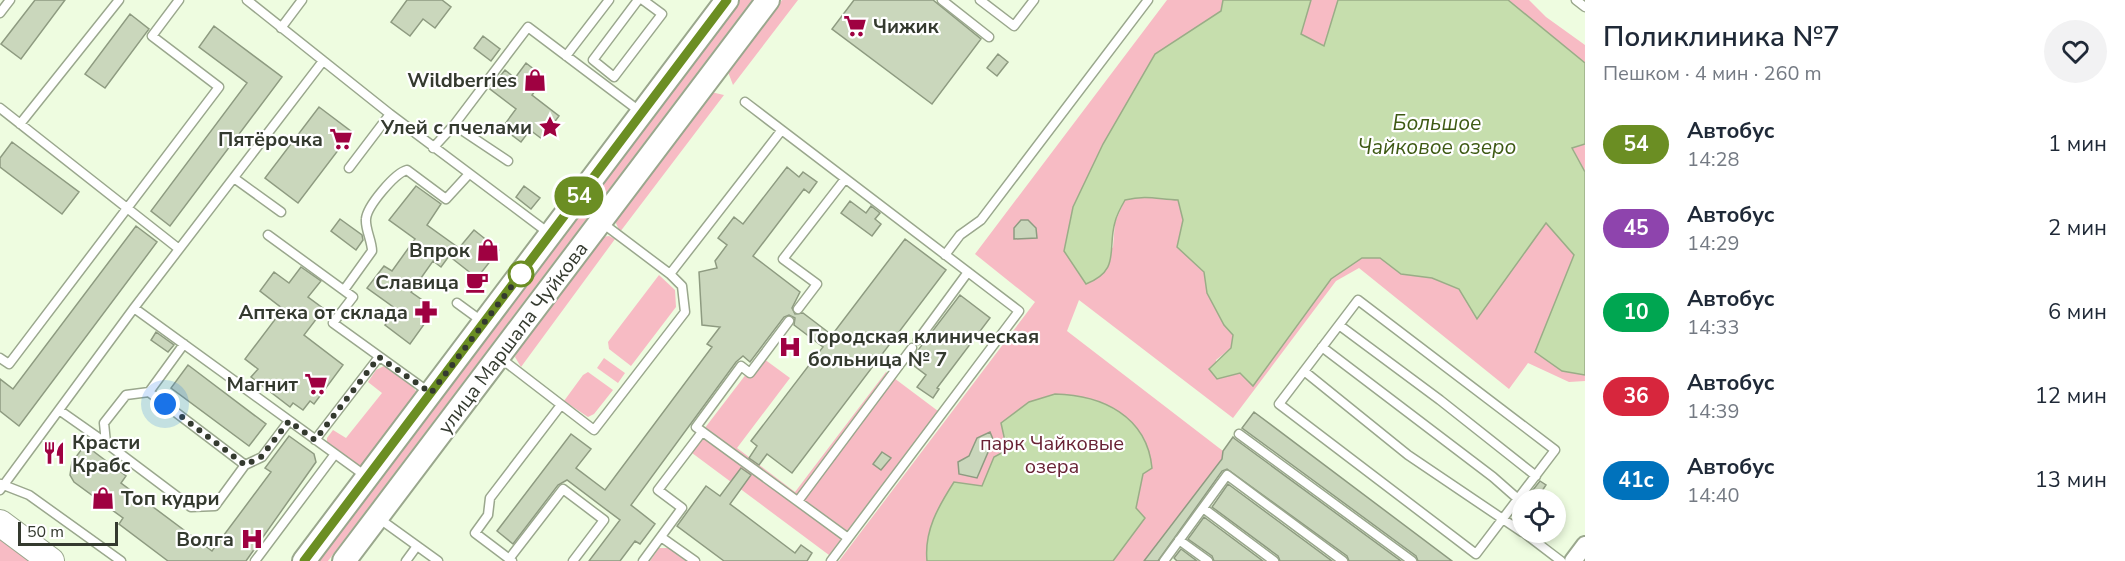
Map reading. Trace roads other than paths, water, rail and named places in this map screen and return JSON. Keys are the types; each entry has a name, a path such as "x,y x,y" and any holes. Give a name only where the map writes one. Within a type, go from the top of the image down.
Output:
{"main road":[{"name":"улица Маршала Чуйкова","path":"304,561 727,0"},
{"name":"улица Маршала Чуйкова","path":"344,561 768,0"},
{"path":"0,523 51,561"}],"street":[{"path":"1573,561 1585,545"}],"lane":[{"path":"0,13 10,0"},
{"path":"20,124 119,0"},
{"path":"0,358 9,364 219,87 152,36 179,0"},
{"path":"247,0 433,148 550,235"},
{"path":"281,28 302,0"},
{"path":"566,56 609,0"},
{"path":"638,0 592,60 614,77 662,14 643,0"},
{"path":"942,0 989,37"},
{"path":"980,0 1014,26 1034,0"},
{"path":"945,255 960,235 981,220 1148,0"},
{"path":"1576,0 1585,7"},
{"path":"433,148 454,125 528,27 642,113"},
{"path":"121,561 29,495 1,486 323,61"},
{"path":"745,102 780,131 1019,310 831,561"},
{"path":"0,108 179,249"},
{"path":"349,168 390,114"},
{"path":"454,125 508,161"},
{"path":"670,274 780,131"},
{"path":"344,290 372,251 365,220 368,212 394,176 406,170 446,199 468,175"},
{"path":"234,178 281,212"},
{"path":"798,309 816,284 783,259 845,179"},
{"path":"498,357 594,430 685,312 682,286 670,274 601,222"},
{"path":"268,235 352,297 333,323 431,393"},
{"path":"798,501 968,272"},
{"path":"1512,507 1476,554 1279,404 1358,300 1556,450 1526,489"},
{"path":"457,303 484,323"},
{"path":"134,308 367,478"},
{"path":"789,321 750,374 741,366 696,427 848,538"},
{"path":"1339,325 1440,400 1536,476"},
{"path":"149,392 184,344"},
{"path":"1322,347 1512,494"},
{"path":"315,440 379,357"},
{"path":"1304,371 1408,455 1512,524"},
{"path":"106,443 104,423 126,395 149,392 245,465"},
{"path":"561,405 490,498 488,515 475,533 511,560 563,489 604,520 573,561"},
{"path":"59,410 190,507 215,506 245,465 261,457 289,421"},
{"path":"643,561 682,508 658,490 702,432"},
{"path":"1239,434 1412,561"},
{"path":"255,561 335,454"},
{"path":"1164,561 1227,475 1343,561"},
{"path":"1203,507 1274,561"},
{"path":"377,517 438,561"},
{"path":"661,537 695,561"},
{"path":"1179,540 1208,561"},
{"path":"1537,543 1561,561"},
{"path":"406,561 417,546"}],"water":[{"name":"Большое Чайковое озеро","path":"1223,0 1311,0 1301,34 1324,46 1338,0 1508,0 1585,63 1585,144 1572,148 1585,172 1585,375 1562,371 1535,352 1574,255 1546,223 1477,319 1459,289 1432,278 1401,274 1380,258 1362,258 1331,279 1253,386 1240,373 1217,379 1209,369 1231,348 1233,335 1224,325 1207,293 1204,272 1177,247 1183,220 1178,200 1145,198 1125,200 1115,222 1108,266 1097,278 1086,284 1064,251 1073,207 1103,144 1155,54 1221,11"},
{"path":"1055,394 1089,399 1119,412 1132,422 1148,450 1152,468 1143,474 1136,508 1145,518 1113,561 927,561 928,540 933,520 954,482 982,486 994,457 1007,450 1001,423 1029,402"}],"place":[{"name":"Чижик","path":"855,26"},
{"name":"Wildberries","path":"535,80"},
{"name":"Улей с пчелами","path":"550,127"},
{"name":"Пятёрочка","path":"341,139"},
{"name":"Впрок","path":"488,250"},
{"name":"Славица","path":"477,282"},
{"name":"Аптека от склада","path":"426,312"},
{"name":"Городская клиническая больница № 7","path":"790,347"},
{"name":"Магнит","path":"316,384"},
{"name":"Красти Крабс","path":"54,453"},
{"name":"Топ кудри","path":"103,498"},
{"name":"Волга","path":"252,539"}],"park label":[{"name":"парк Чайковые озера","path":"1052,454"}]}
